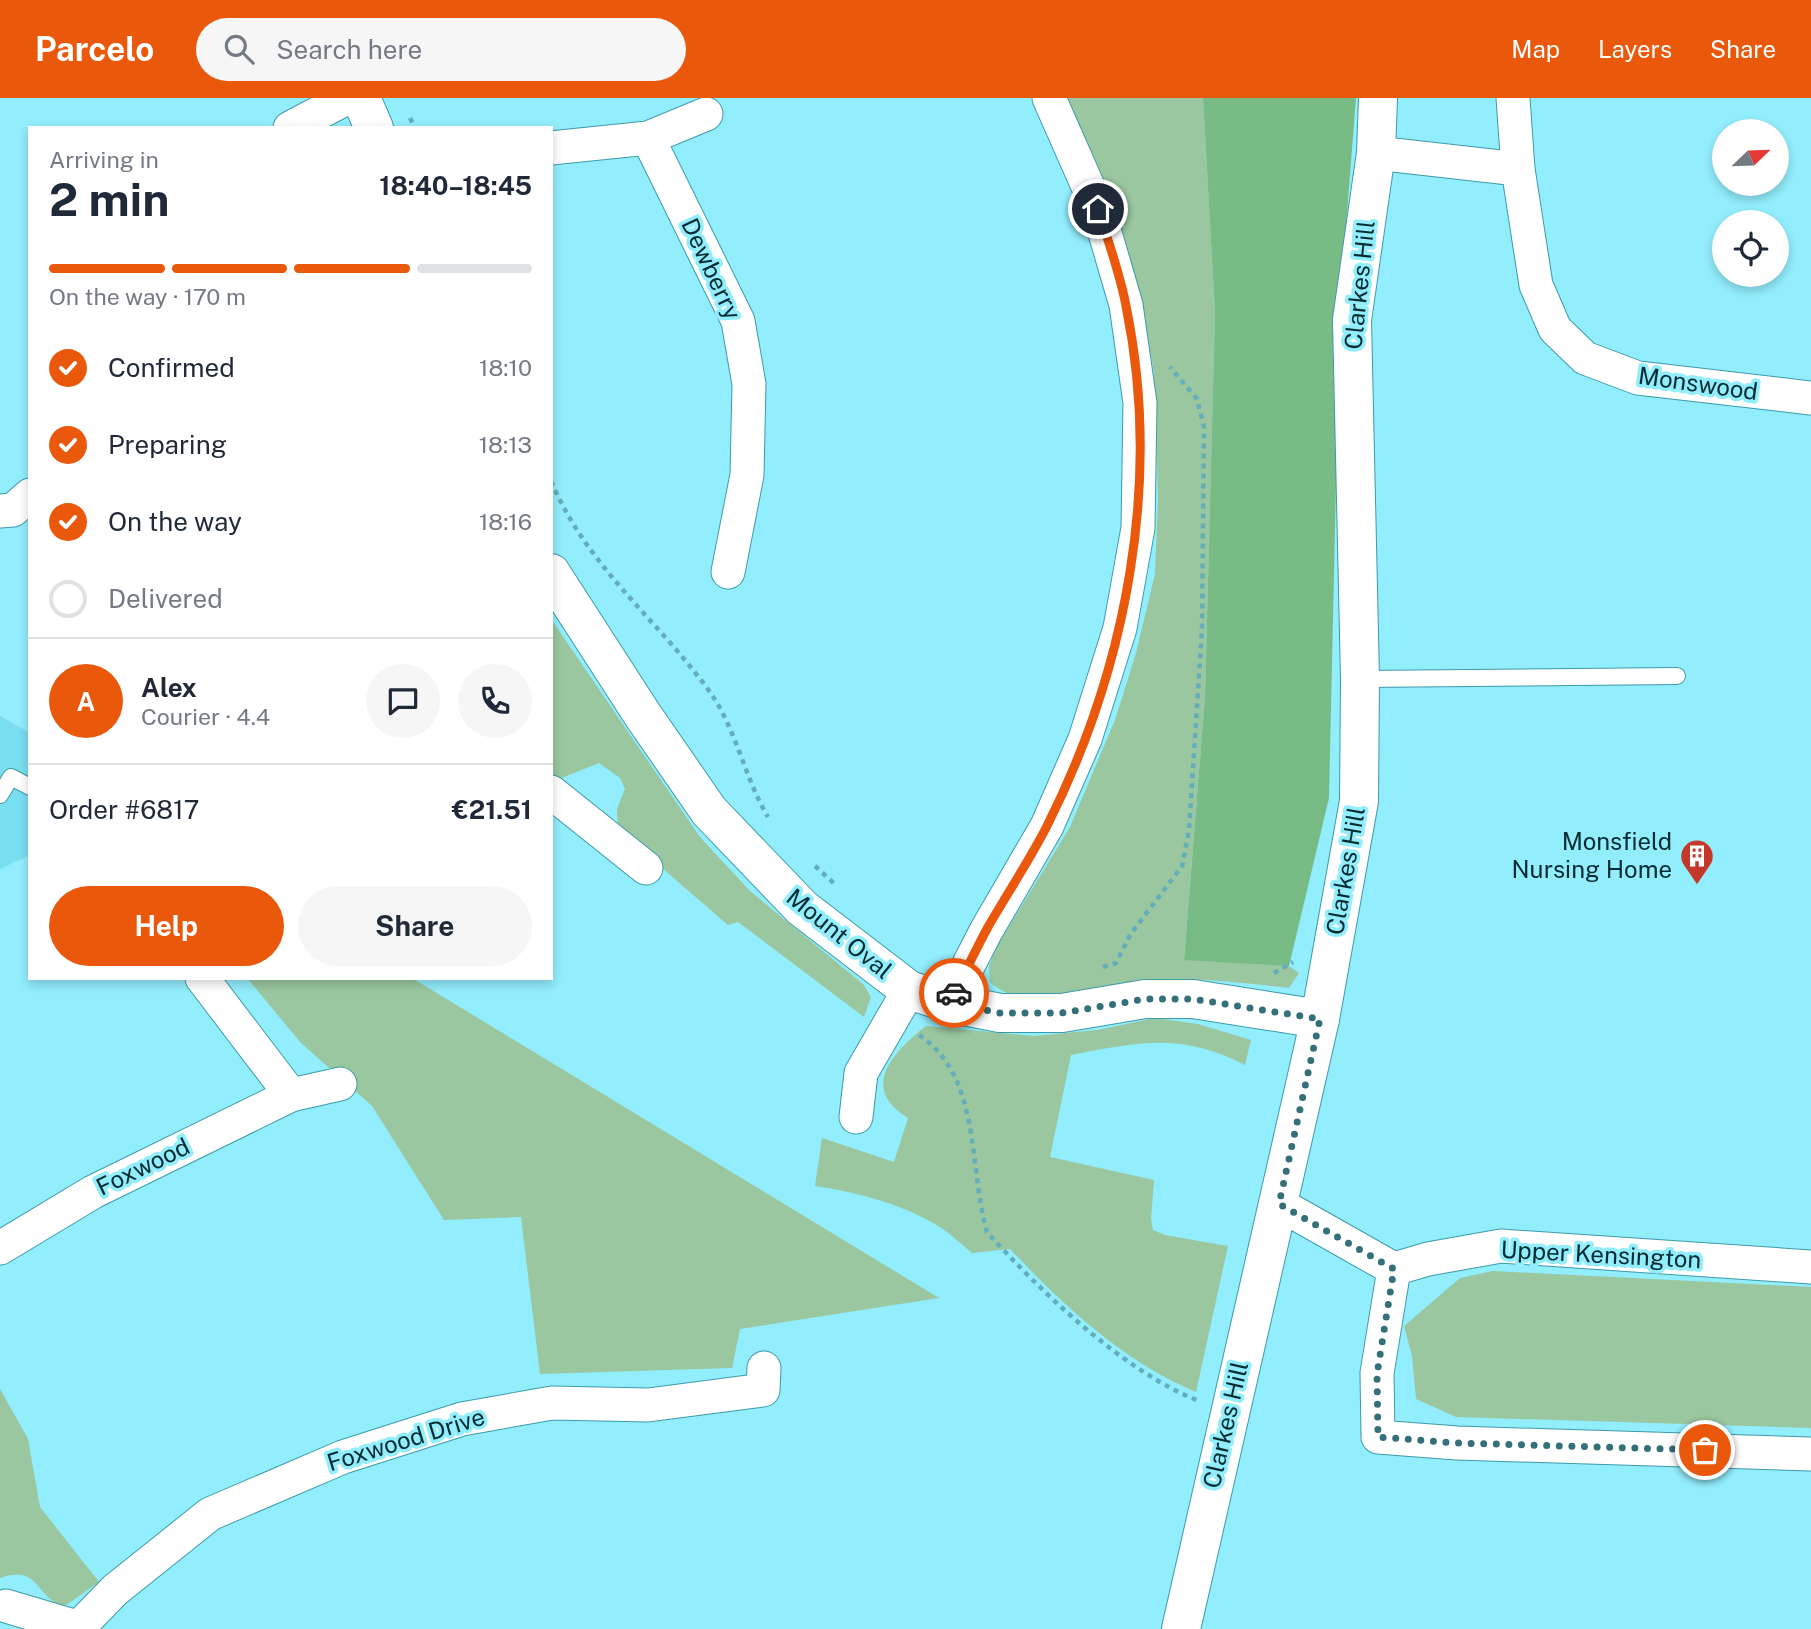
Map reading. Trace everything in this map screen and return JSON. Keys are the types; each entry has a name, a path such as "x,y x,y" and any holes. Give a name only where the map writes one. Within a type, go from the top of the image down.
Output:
{"street":[{"path":"294,126 347,98"},
{"path":"361,98 373,126"},
{"path":"949,1003 986,931 1047,826 1085,739 1120,628 1138,528 1140,403 1126,305 1098,209 1049,98"},
{"name":"Clarkes Hill","path":"1181,1629 1320,1019 1359,801 1360,679 1352,320 1376,153 1378,98"},
{"name":"Monswood","path":"1513,98 1518,169 1536,285 1555,329 1585,358 1638,378 1811,398"},
{"path":"553,148 648,138 706,114"},
{"name":"Dewberry","path":"648,138 738,321 749,384 747,475 728,572"},
{"path":"1376,153 1518,169"},
{"path":"0,511 13,510 28,497"},
{"name":"Mount Oval","path":"553,576 626,691 709,811 802,908 901,1004 949,1003 1000,1013 1062,1013 1145,999 1193,999 1320,1019"},
{"path":"553,794 646,868"},
{"path":"204,980 291,1094"},
{"path":"856,1117 861,1073 901,1004"},
{"name":"Foxwood","path":"0,1248 93,1192 291,1094 340,1084"},
{"path":"1279,1204 1394,1269 1377,1374 1378,1437 1457,1443 1811,1454"},
{"name":"Upper Kensington","path":"1394,1269 1501,1246 1811,1267"},
{"name":"Foxwood Drive","path":"6,1606 77,1628 115,1590 210,1514 343,1457 462,1419 552,1402 648,1405 763,1390 764,1368"}],"lane":[{"path":"1360,679 1677,676"},
{"path":"0,795 11,777 28,786"}],"path":[{"path":"1116,963 1130,935 1182,866 1189,830 1202,629 1204,427 1197,399 1182,378 1152,351 1133,350"},
{"path":"553,486 565,513 601,566 712,696 730,731 751,788 773,827"},
{"path":"813,864 843,892"},
{"path":"1268,974 1277,973 1298,958"},
{"path":"1091,971 1116,963 1127,964"},
{"path":"901,1004 937,1047 961,1090 980,1207 987,1232 1101,1341 1177,1393 1229,1413"}],"shaded area":[{"path":"0,716 28,732 28,856 0,869"}],"green space":[{"path":"1065,98 1203,98 1215,313 1205,697 1184,959 1289,966 1299,973 1289,988 1167,979 1045,998 1024,997 1006,992 990,982 989,966 997,946 1070,827 1115,720 1136,653 1155,574 1158,498 1154,373 1141,298"},
{"path":"1203,98 1356,98 1340,302 1329,798 1289,966 1184,960 1205,697 1215,313"},
{"path":"553,622 700,837 750,891 863,984 871,997 864,1017 738,922 728,925 618,830 617,809 625,789 620,778 599,763 559,779 553,777"},
{"path":"249,980 415,980 939,1298 740,1329 732,1368 540,1374 521,1217 444,1220 372,1106 301,1043"},
{"path":"1155,1018 1198,1024 1251,1040 1245,1065 1200,1048 1179,1044 1118,1046 1071,1055 1050,1157 1154,1180 1151,1219 1153,1230 1165,1235 1228,1246 1196,1392 1170,1380 1119,1348 1073,1311 1010,1249 972,1253 942,1229 910,1211 863,1195 815,1186 822,1138 894,1162 908,1118 893,1106 885,1094 883,1082 893,1058 926,1026 1034,1036 1097,1030"},
{"path":"1493,1271 1811,1287 1811,1428 1456,1417 1416,1399 1412,1356 1404,1326 1460,1278"},
{"path":"0,1389 28,1439 40,1507 99,1582 65,1606 48,1597 37,1584 23,1575 0,1578"}],"way so far":[{"path":"954,993 949,1003 1000,1013 1062,1013 1145,999 1193,999 1320,1019 1279,1204 1394,1269 1377,1374 1378,1437 1457,1443 1705,1450"}],"place":[{"name":"Monsfield Nursing Home","path":"1697,886"}],"route":[{"path":"954,993 986,931 1047,826 1085,739 1120,628 1138,528 1140,403 1126,305 1098,209"}]}
